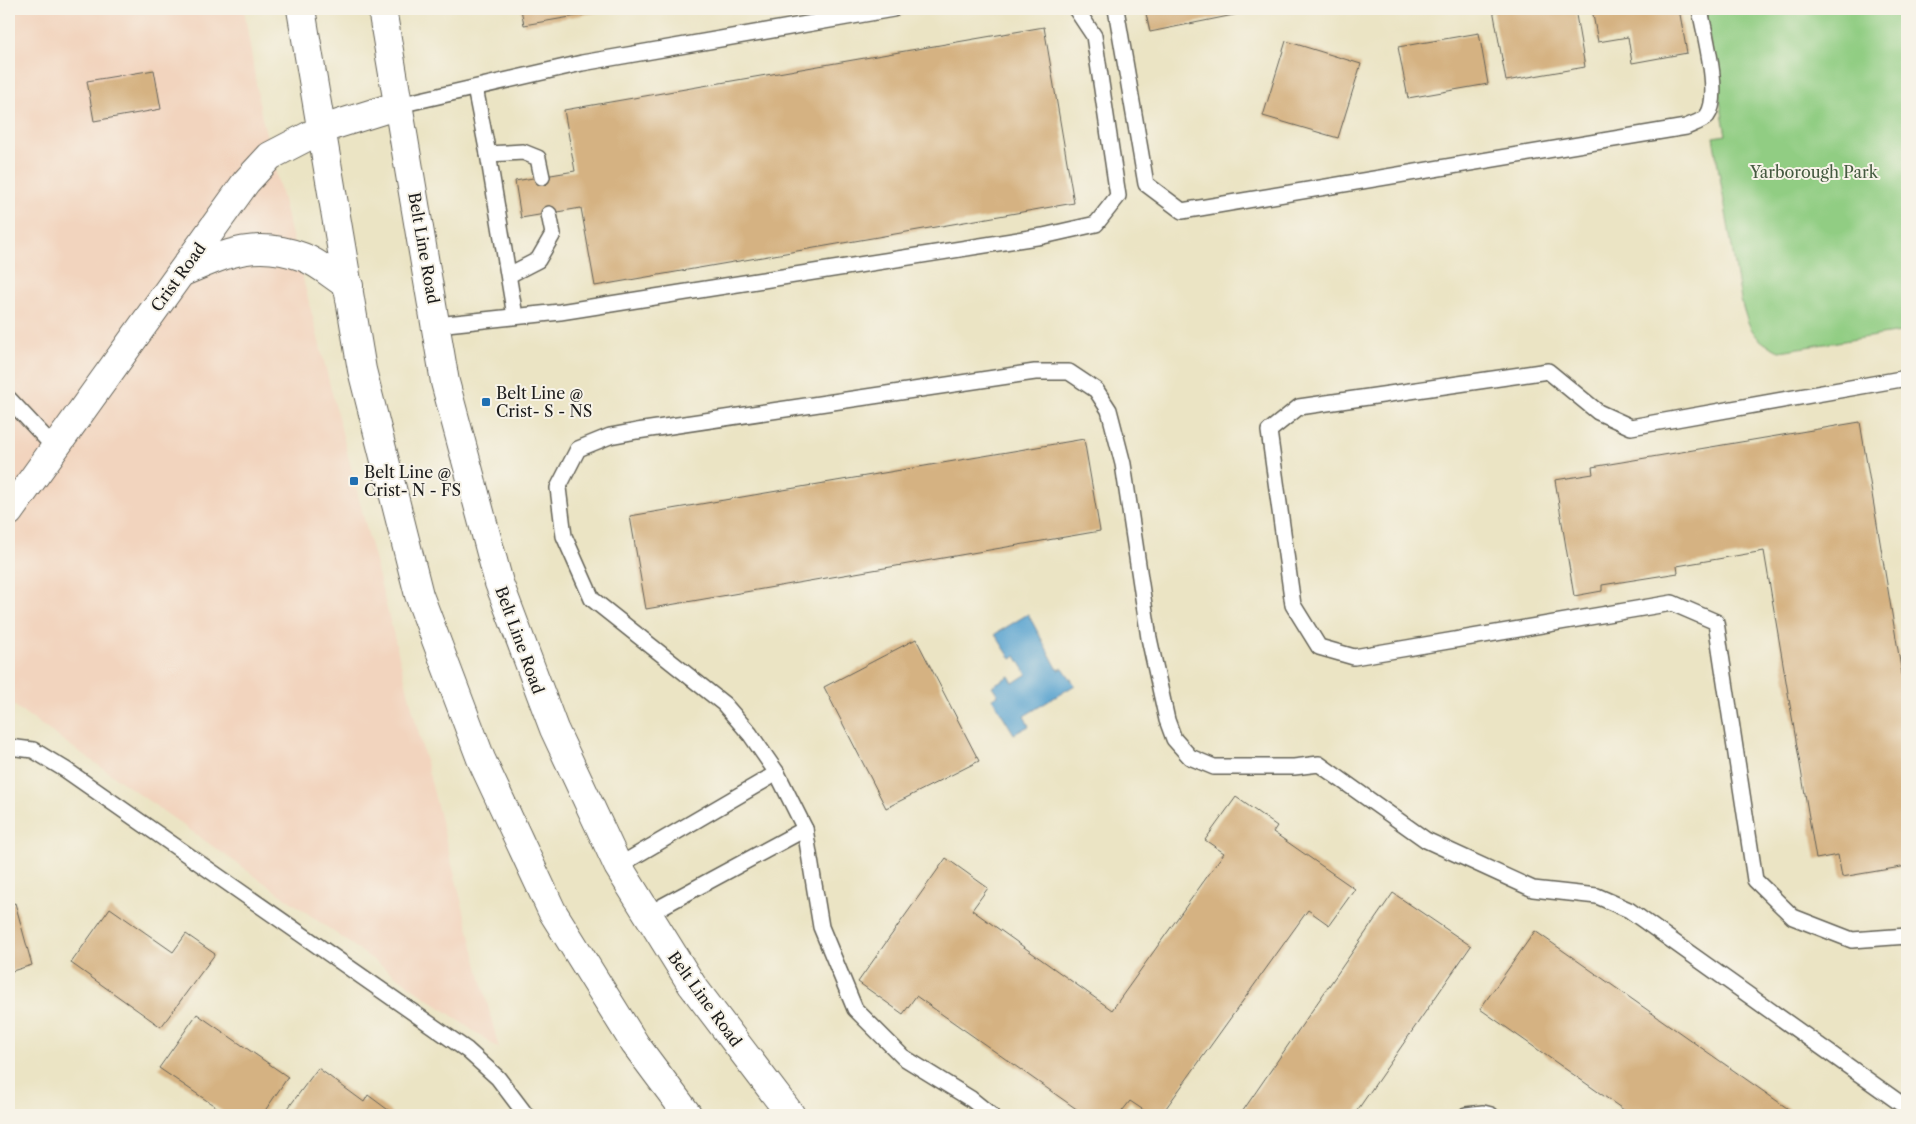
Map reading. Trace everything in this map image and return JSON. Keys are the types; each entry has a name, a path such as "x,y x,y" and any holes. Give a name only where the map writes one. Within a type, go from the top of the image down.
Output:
{"main road":[{"path":"301,9 362,370 419,595 481,759 552,911 634,1044 688,1115"},
{"name":"Belt Line Road","path":"382,9 446,382 499,583 554,730 618,866 692,984 792,1115"},
{"name":"Crist Road","path":"9,512 246,182 270,156 322,129 399,105"},
{"path":"181,273 226,253 262,247 304,258 349,286"}],"lane":[{"path":"399,105 582,63 893,9"},
{"path":"437,325 560,312 1043,236 1096,224 1118,196 1094,36 1076,9"},
{"path":"1116,9 1146,184 1182,211 1686,127 1706,117 1712,101 1712,79 1700,9"},
{"path":"475,88 515,316"},
{"path":"488,154 524,152 538,158 542,177"},
{"path":"509,275 538,260 552,234 549,214"},
{"path":"1907,378 1631,427 1598,412 1548,371 1299,407 1269,431 1293,605 1319,647 1354,658 1672,603 1716,622 1755,880 1792,917 1852,940 1907,936"},
{"path":"991,1115 971,1099 903,1057 855,1009 821,928 805,829 776,773 750,734 724,704 592,599 564,536 558,488 578,449 610,436 637,430 668,428 1035,372 1069,372 1096,390 1109,410 1123,464 1149,638 1167,720 1174,740 1190,757 1214,767 1275,767 1319,764 1426,840 1533,889 1597,896 1629,910 1907,1108"},
{"path":"9,399 55,448"},
{"path":"9,747 32,750 66,770 467,1050 498,1078 526,1115"},
{"path":"618,866 776,773"},
{"path":"648,914 805,829"},
{"path":"1466,1115 1483,1113 1491,1115"}],"shaded area":[{"path":"9,9 244,9 261,114 499,1049 9,702"}],"green space":[{"name":"Yarborough Park","path":"1704,9 1907,9 1907,331 1780,351 1771,347 1753,332 1746,318 1741,300 1713,137 1726,135"}],"water":[{"path":"1028,614 1058,670 1063,668 1075,685 1024,716 1029,726 1014,734 992,698 998,695 992,686 1009,676 1013,683 1027,674 1016,656 1011,659 995,634"}],"building":[{"path":"521,9 611,9 611,10 524,25"},
{"path":"1145,9 1257,9 1258,10 1150,32"},
{"path":"1493,9 1575,9 1585,67 1506,81"},
{"path":"1592,9 1679,9 1687,53 1632,63 1628,37 1598,42"},
{"path":"1044,27 1074,203 595,286 581,208 521,218 515,181 575,171 564,110"},
{"path":"1479,33 1488,84 1408,98 1398,47"},
{"path":"1286,41 1361,64 1338,138 1263,116"},
{"path":"154,70 161,109 94,121 87,81"},
{"path":"1860,422 1907,704 1907,866 1842,877 1838,855 1816,859 1764,551 1677,566 1678,573 1602,585 1602,591 1574,596 1555,480 1593,474 1592,467"},
{"path":"1084,439 1100,531 646,609 630,516"},
{"path":"916,639 979,761 886,808 824,687"},
{"path":"1236,797 1277,826 1273,832 1355,889 1329,925 1308,910 1161,1115 1151,1115 1130,1101 1119,1115 1085,1115 916,996 903,1014 858,982 946,858 988,888 972,910 1112,1010 1224,853 1205,840"},
{"path":"1393,893 1471,946 1354,1115 1240,1115"},
{"path":"15,903 32,965 9,972 9,905"},
{"path":"110,908 173,952 186,934 215,954 161,1027 71,963"},
{"path":"1535,931 1797,1115 1631,1115 1480,1009"},
{"path":"197,1014 288,1077 262,1115 228,1115 159,1068"},
{"path":"318,1068 364,1102 368,1095 395,1115 283,1115"}],"place":[{"name":"Belt Line @ Crist- S - NS","path":"486,402"},
{"name":"Belt Line @ Crist- N - FS","path":"354,481"}]}
